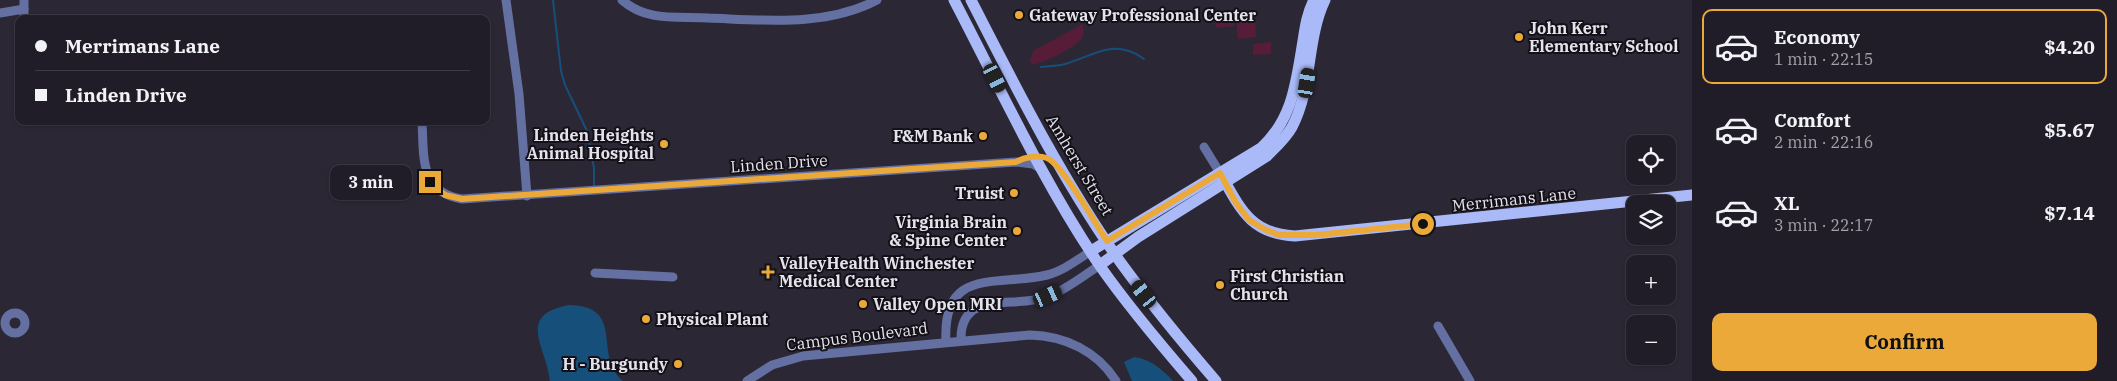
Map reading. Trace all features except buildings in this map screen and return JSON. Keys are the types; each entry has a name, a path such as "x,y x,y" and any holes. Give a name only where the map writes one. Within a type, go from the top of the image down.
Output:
{"main road":[{"name":"Amherst Street","path":"954,0 1036,157 1091,252 1147,328 1192,381"},
{"name":"Amherst Street","path":"971,0 1068,181 1115,253 1156,310 1216,381"},
{"path":"1100,265 1222,178 1273,137 1284,121 1291,105 1306,24 1314,0"},
{"path":"1222,178 1267,156 1291,128 1307,83 1316,25 1325,0"},
{"path":"1027,139 1038,150 1052,153"},
{"path":"1036,157 1048,159 1068,181"},
{"name":"Merrimans Lane","path":"1222,178 1236,203 1249,220 1270,232 1295,236 1692,196"},
{"name":"Campus Boulevard","path":"1091,252 1107,241 1222,178"}],"street":[{"path":"506,0 519,94 527,196"},
{"path":"622,0 637,11 655,16 764,21 841,14 877,0"},
{"path":"0,13 24,9"},
{"name":"Linden Drive","path":"422,125 428,176 435,188 440,192 450,197 462,199 1016,162 1033,164 1044,170"},
{"name":"Merrimans Lane","path":"1204,147 1222,178"},
{"name":"Linden Drive","path":"1016,162 1036,157"},
{"name":"Campus Boulevard","path":"946,342 945,322 948,311 954,299 966,288 983,282 1049,275 1091,252"},
{"path":"961,340 964,319 977,307 1026,301 1048,296 1100,265"},
{"path":"595,273 673,277"},
{"path":"1438,326 1470,381"},
{"name":"Campus Boulevard","path":"747,381 772,364 796,357 1030,335 1062,339 1076,345 1097,359 1116,381"}],"shaded area":[{"path":"1233,16 1234,26 1216,28 1215,18"},
{"path":"1255,16 1256,37 1238,39 1236,17"},
{"path":"1083,24 1083,35 1077,43 1058,55 1033,65 1030,61 1033,51"},
{"path":"1271,42 1271,54 1253,55 1253,44"}],"water":[{"path":"569,305 587,308 598,314 603,323 614,371 623,381 550,381 548,368 540,345 538,324 543,316 553,310"},
{"path":"1134,357 1155,365 1173,381 1132,381 1124,362"}],"waterway":[{"path":"553,0 561,71 565,85 587,131 594,168 594,185"},
{"path":"1041,67 1065,64 1104,50 1113,49 1123,49 1144,59"}],"place":[{"name":"Gateway Professional Center","path":"1019,15"},
{"name":"John Kerr Elementary School","path":"1519,37"},
{"name":"F&M Bank","path":"983,136"},
{"name":"Linden Heights Animal Hospital","path":"664,144"},
{"name":"Truist","path":"1014,193"},
{"name":"Virginia Brain & Spine Center","path":"1017,231"},
{"name":"ValleyHealth Winchester Medical Center","path":"768,272"},
{"name":"First Christian Church","path":"1220,285"},
{"name":"Valley Open MRI","path":"863,304"},
{"name":"Physical Plant","path":"646,319"},
{"name":"H - Burgundy","path":"678,364"}],"route":[{"path":"430,182 445,195 462,199 802,178 1016,162 1036,157 1048,159 1068,181 1107,241 1220,173 1236,203 1249,220 1259,227 1279,235 1316,235 1423,224"}]}
